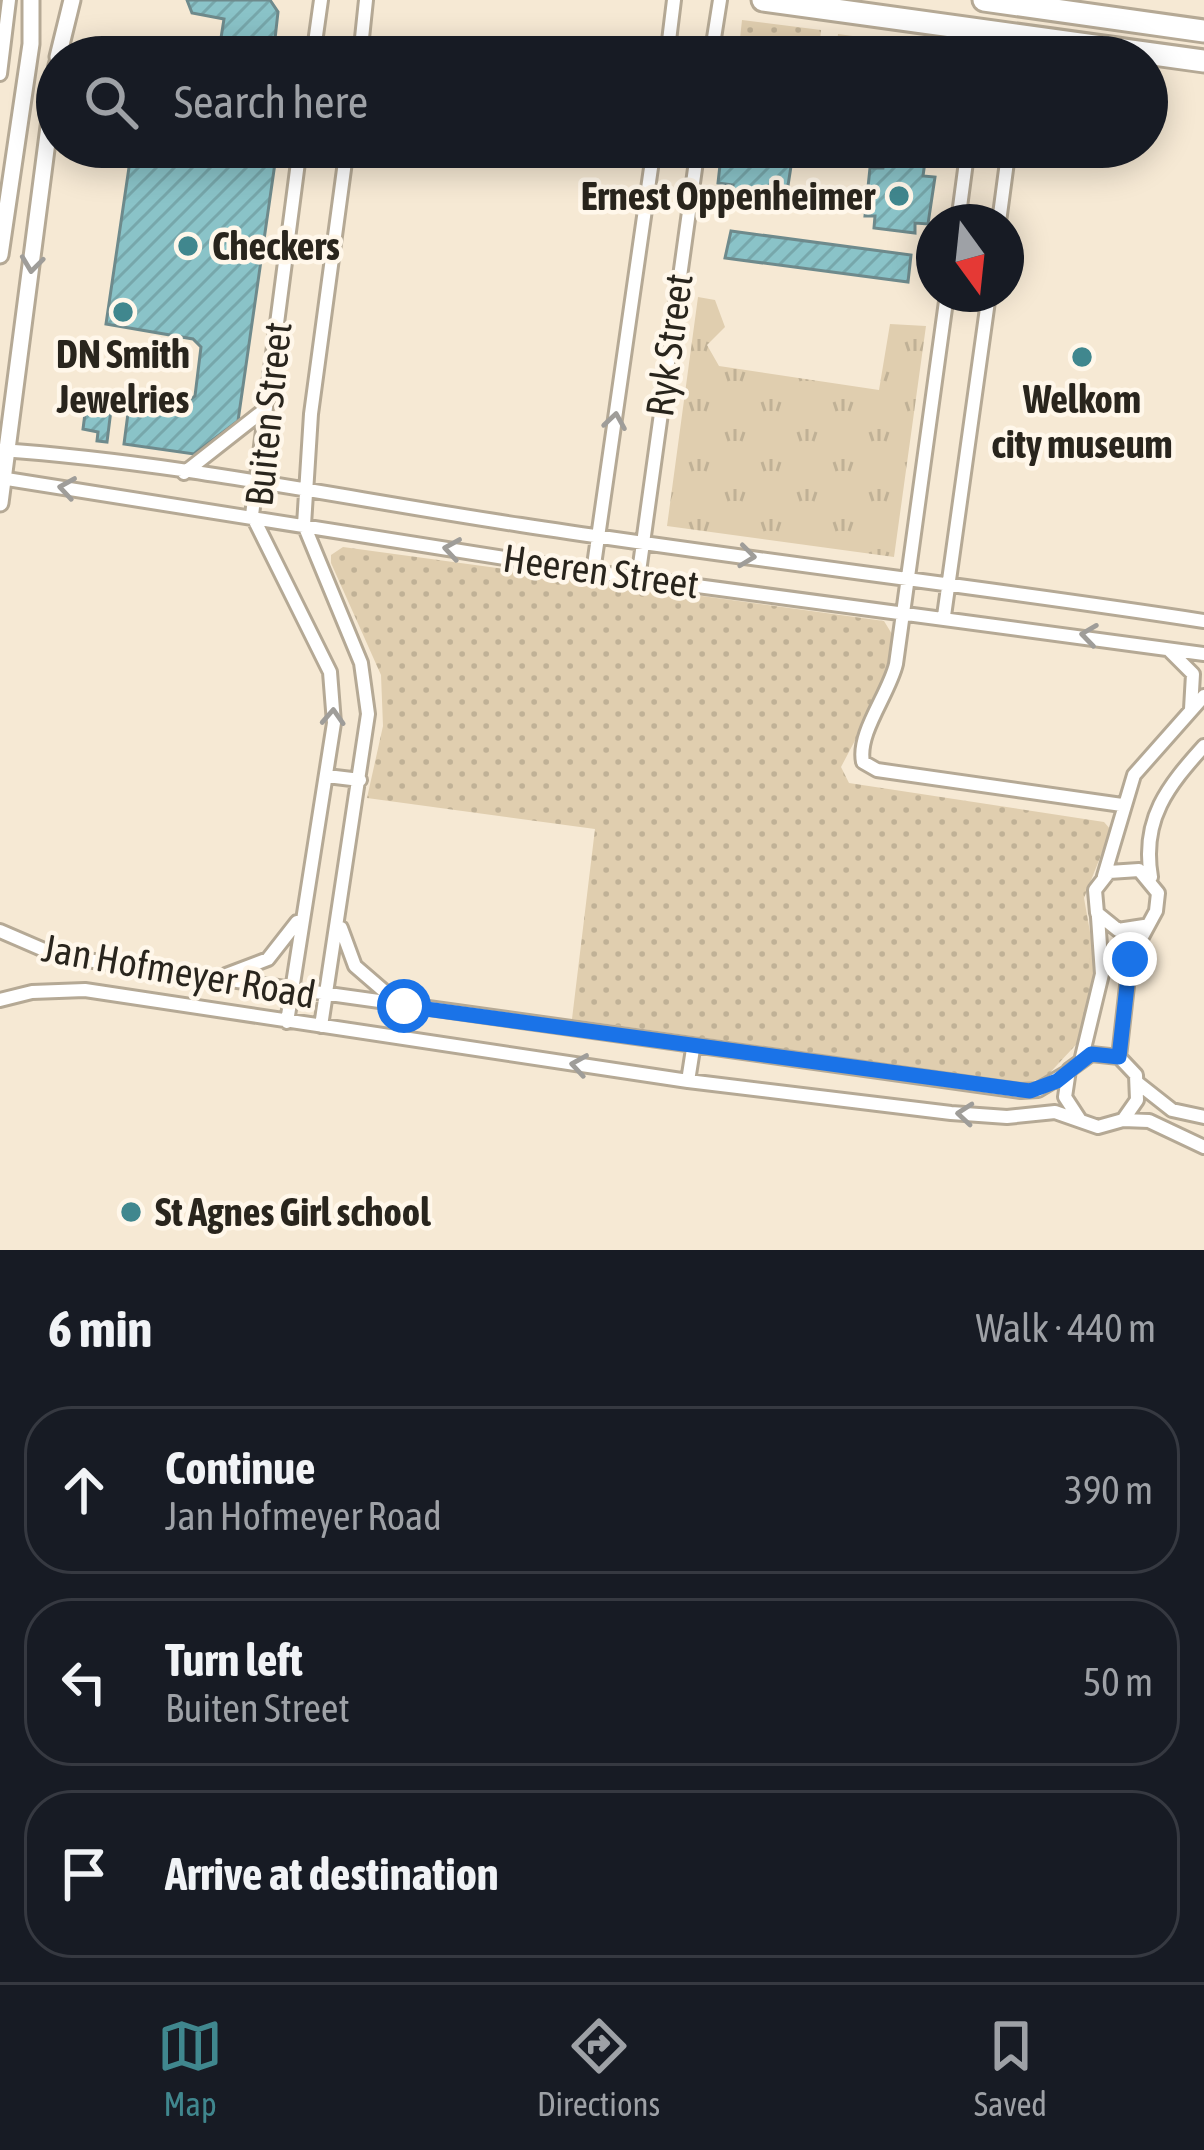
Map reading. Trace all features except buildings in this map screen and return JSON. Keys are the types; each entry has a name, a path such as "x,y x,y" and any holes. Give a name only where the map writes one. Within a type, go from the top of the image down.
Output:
{"main road":[{"path":"764,0 894,8 1044,36"},
{"path":"984,0 1108,10 1193,30 1179,57"},
{"path":"1168,55 1204,61"}],"street":[{"path":"0,74 9,0"},
{"path":"0,255 31,44 31,0"},
{"path":"64,36 72,0"},
{"path":"316,36 321,0"},
{"path":"362,36 366,0"},
{"path":"669,36 674,0"},
{"path":"714,36 720,0"},
{"path":"985,36 986,27"},
{"path":"0,503 44,168"},
{"name":"Buiten Street","path":"287,1022 334,722 330,671 253,515 297,168"},
{"name":"Buiten Street","path":"321,1026 368,714 361,663 304,524 304,488 343,168"},
{"name":"Ryk Street","path":"593,572 651,168"},
{"name":"Ryk Street","path":"638,579 695,168"},
{"path":"960,204 965,168"},
{"path":"1002,204 1007,168"},
{"path":"5,207 25,197 39,211"},
{"path":"944,312 892,682 862,745 863,762 878,770 1122,805"},
{"path":"944,616 986,312"},
{"path":"183,473 263,411"},
{"name":"Heeren Street","path":"4,450 304,488 598,537 907,576 1204,622"},
{"name":"Heeren Street","path":"2,478 638,579 902,610 1204,654"},
{"path":"1162,645 1193,674 1191,710"},
{"path":"1082,1057 1102,974 1095,890 1115,850 1122,805 1143,762 1204,696"},
{"path":"1119,1057 1130,959 1158,902 1151,879 1149,839 1156,807 1204,746"},
{"path":"327,776 360,780"},
{"path":"1103,877 1124,867 1151,879"},
{"path":"1097,913 1118,930 1144,926"},
{"path":"207,977 241,973 268,959 301,916"},
{"path":"340,920 355,966 375,988 404,1006"},
{"name":"Jan Hofmeyer Road","path":"0,931 41,951 90,962 693,1049 1021,1091 1047,1086 1069,1070"},
{"path":"85,989 90,962"},
{"name":"Jan Hofmeyer Road","path":"0,1000 32,992 85,989 688,1082 951,1113 1007,1117 1055,1112 1080,1120"},
{"path":"688,1082 693,1049"},
{"path":"1204,1117 1172,1110 1138,1083 1119,1057 1101,1052 1082,1057 1069,1070 1065,1097 1080,1120 1098,1126 1149,1121 1204,1147"},
{"path":"1123,1120 1137,1100 1138,1083"}],"green space":[{"path":"742,20 821,30 820,36 740,36"},
{"path":"698,297 715,300 725,327 707,345 719,366 879,390 890,324 926,326 894,557 667,526"},
{"path":"343,547 884,621 895,639 887,680 841,767 849,783 1104,822 1111,830 1084,898 1096,966 1085,1035 1045,1078 1025,1083 572,1019 595,829 367,798 383,726 381,675 331,563 331,555"}],"place":[{"name":"Ernest Oppenheimer","path":"899,196"},
{"name":"Checkers","path":"188,246"},
{"name":"DN Smith Jewelries","path":"123,312"},
{"name":"Welkom city museum","path":"1082,357"},
{"name":"St Agnes Girl school","path":"131,1212"}],"route":[{"path":"404,1006 693,1049 1030,1091 1057,1081 1082,1057 1101,1052 1119,1057 1130,959"}]}
